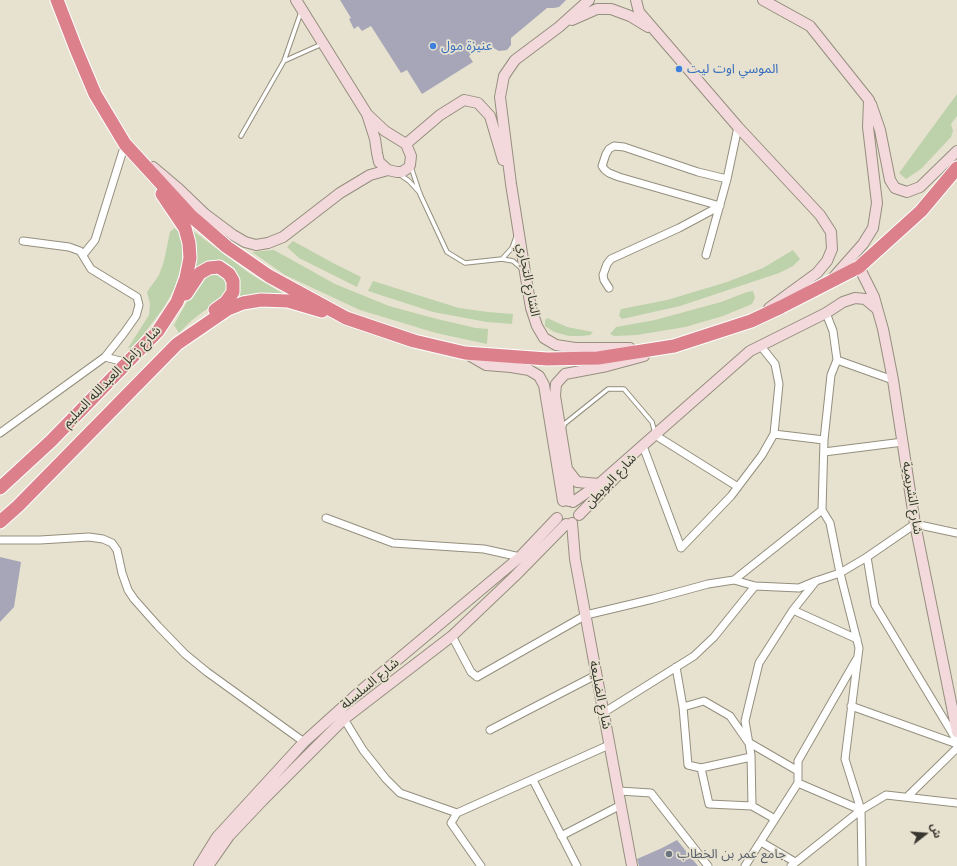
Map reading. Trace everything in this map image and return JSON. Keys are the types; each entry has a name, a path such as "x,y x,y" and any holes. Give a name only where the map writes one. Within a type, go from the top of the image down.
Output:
{"highway":[{"path":"58,0 95,94 125,144 191,216 227,247 269,276 346,318 414,341 465,353 547,359 598,358 674,346 751,321 859,267 921,211 957,168"},
{"name":"شارع زامل العبدالله السليم","path":"0,488 51,441 158,331 177,302 186,278 190,258 189,243 185,228 125,144"},
{"path":"158,331 173,315 200,273 209,268 219,267 229,274 233,281 232,292 226,302 198,321 177,344"},
{"name":"شارع زامل العبدالله السليم","path":"0,522 18,506 177,344 228,309 243,303 261,300 288,301 346,318"}],"street":[{"path":"83,255 95,240 125,144 179,189 205,214 233,235 245,242 256,245 283,238 340,193 370,175 393,171 402,172 410,165 411,156 406,144 384,131 367,114 296,0"},
{"path":"511,184 500,97 504,76 515,60 560,27 589,0"},
{"path":"636,0 639,12 738,127 820,215 831,232 832,249 824,265 816,273 751,321"},
{"path":"763,0 810,26 869,100 880,130 890,180 895,188 907,192 920,187 957,151"},
{"path":"560,27 597,9 611,10 630,16 658,34"},
{"path":"406,144 440,115 464,100 478,103 490,116 511,184"},
{"path":"829,282 863,244 873,228 878,203 868,126 869,100"},
{"path":"367,114 375,139 379,162 393,171"},
{"path":"706,255 727,179 738,127"},
{"path":"720,206 609,173 602,166 609,149 614,146 624,147 698,172 727,179"},
{"name":"الشارع التجاري","path":"511,184 531,308 537,326 544,338 556,345 575,348 674,346"},
{"path":"609,288 603,275 607,264 611,259 679,228 720,206"},
{"path":"0,433 105,357 136,316 139,305 137,297 91,268 80,251 70,247 23,241"},
{"name":"شارع الشريمية","path":"859,267 874,296 883,329 893,380 915,524 957,732"},
{"path":"465,353 486,366 511,367 529,370 539,376 544,385 568,501 578,508 579,515 577,519 569,524 561,522 557,518 555,512 556,508 568,501 599,484 750,351 843,302 855,298 865,299 878,309"},
{"path":"826,312 833,331 837,360 832,375 824,440 822,510 830,523 840,573 859,648 845,759 861,810 862,866"},
{"path":"643,446 681,548 738,487 762,455 774,434 779,384 775,364 760,345"},
{"path":"568,501 566,464 555,396 556,384 564,374 606,366 674,346"},
{"path":"105,357 128,363"},
{"path":"837,360 893,380"},
{"path":"774,434 824,440"},
{"path":"655,435 738,487"},
{"path":"824,452 903,442"},
{"name":"شارع البويطن","path":"579,515 643,446"},
{"path":"566,464 577,482 599,484"},
{"path":"734,580 822,510"},
{"path":"326,518 393,543 484,549 520,557"},
{"name":"شارع السلسلة","path":"199,866 217,837 304,742 366,687 520,557 557,518"},
{"name":"شارع السلسلة","path":"208,866 234,831 344,719 452,636 569,524"},
{"name":"شارع الضليعة","path":"569,524 632,866"},
{"path":"452,636 471,672 477,677 586,615 708,584 734,580 755,586 799,588 840,573 867,557 915,524 957,533"},
{"path":"0,540 40,540 89,537 103,539 112,543 117,550 122,573 128,590 158,626 185,654 207,672 304,742"},
{"path":"867,557 876,605 957,741"},
{"path":"752,806 751,758 745,721 759,663 793,610 816,581"},
{"path":"604,713 694,656 714,638 755,586"},
{"path":"793,610 857,639"},
{"path":"745,866 798,783 798,760 858,657"},
{"path":"676,667 683,707 688,765 701,768 751,758"},
{"path":"490,730 596,676"},
{"path":"683,707 704,701 730,716 748,742 798,772"},
{"path":"852,706 957,744"},
{"path":"344,719 363,750 386,779 400,793 456,813"},
{"path":"481,866 451,823 456,813 609,745"},
{"path":"907,797 957,748"},
{"path":"701,768 709,804 752,806 775,819"},
{"path":"533,780 577,866"},
{"path":"798,783 861,810"},
{"path":"619,791 651,793 708,866"},
{"path":"761,842 793,864 861,810 886,795 957,803"},
{"path":"561,836 621,805"}],"lane":[{"path":"241,136 284,60 302,9"},
{"path":"284,60 323,43"},
{"path":"410,165 417,181 420,194 447,252 465,263 502,259 513,261 525,272"},
{"path":"393,171 409,181 420,194"},
{"path":"502,259 512,248 518,229"},
{"path":"566,464 567,451 563,425 608,388 624,390 652,422 655,435"}],"green space":[{"path":"957,94 957,116 951,124 953,131 951,137 921,169 906,179 899,173"},
{"path":"174,228 178,231 182,244 182,263 175,288 164,307 133,348 128,348 149,315 150,304 147,292 159,275 164,261 170,232"},
{"path":"192,230 249,273 285,295 233,300 239,279 234,269 227,263 218,261 193,274"},
{"path":"293,241 361,277 357,287 299,258 287,247"},
{"path":"274,250 335,284 389,306 437,319 476,328 488,329 487,344 436,333 360,310 285,275 252,252"},
{"path":"793,250 800,259 793,266 779,273 680,306 622,319 619,316 621,309 667,300 727,282 763,268"},
{"path":"214,273 224,278 228,283 228,294 191,321 179,333 174,325 194,289 202,278"},
{"path":"373,281 459,308 513,314 512,324 487,322 433,312 368,291"},
{"path":"753,291 755,298 752,304 723,316 685,327 637,335 614,336 610,334 616,327 655,320 721,302"},
{"path":"547,318 567,327 593,332 590,335 569,336 554,332 545,326 545,321"}],"building":[{"name":"عنيزة مول","path":"340,0 566,0 559,7 547,8 511,38 511,45 507,50 499,51 486,44 469,56 473,62 422,94 407,70 401,73 371,26 362,31 358,26 354,29 349,19 351,18"},
{"path":"0,557 21,562 14,607 0,622"},
{"name":"جامع عمر بن الخطاب","path":"677,840 698,866 639,866 637,859"}],"place":[{"name":"عنيزة مول","path":"433,46"},
{"name":"الموسي اوت ليت","path":"679,69"},
{"name":"جامع عمر بن الخطاب","path":"669,854"}]}
